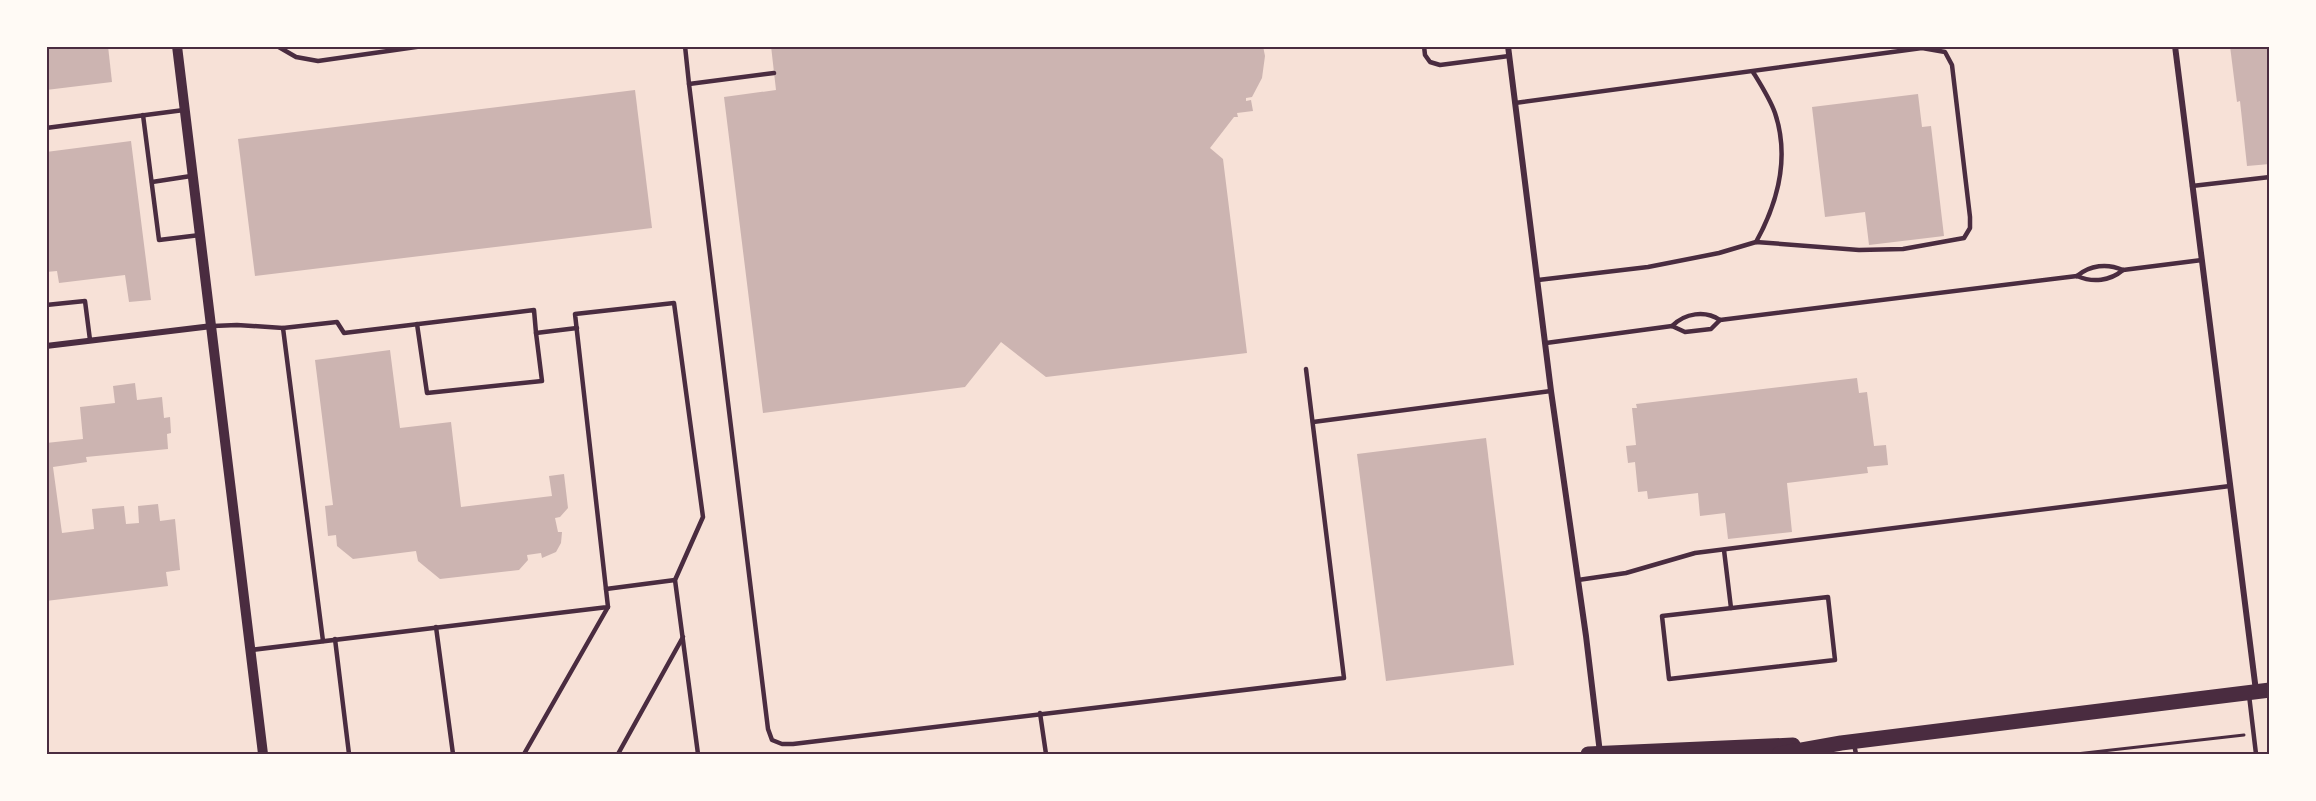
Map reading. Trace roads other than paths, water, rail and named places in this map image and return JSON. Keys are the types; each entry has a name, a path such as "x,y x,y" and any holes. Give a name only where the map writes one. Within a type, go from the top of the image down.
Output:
{"main road":[{"path":"1779,754 2258,691"},
{"path":"1594,754 1850,746"}],"street":[{"path":"177,46 264,754"},
{"path":"1508,46 1551,391 1578,580 1594,754"},
{"path":"2175,46 2258,691"},
{"path":"46,346 212,326"}],"lane":[{"path":"277,46 296,57 318,61 423,46"},
{"path":"685,46 768,729 772,740 782,744 793,744 1344,678 1306,369"},
{"path":"1424,46 1425,55 1430,62 1440,64 1509,56"},
{"path":"1515,103 1922,48 1945,52 1952,65 1970,228 1964,238 1904,249 1859,250 1756,243 1719,253 1618,270 1538,280"},
{"path":"1753,72 1774,111 1782,140 1783,162 1780,184 1767,223 1756,243"},
{"path":"689,84 774,73"},
{"path":"46,128 184,110"},
{"path":"143,115 159,240 200,235"},
{"path":"152,182 193,176"},
{"path":"2192,186 2270,177"},
{"path":"2077,276 2087,268 2112,266 2123,270 2202,260"},
{"path":"1546,343 1672,326 1685,332 1711,329 1720,320 2077,276 2088,281 2114,278 2123,270"},
{"path":"46,305 85,301 90,340"},
{"path":"524,754 608,607 575,314 674,303 703,517 675,580 698,754"},
{"path":"212,326 283,328 337,322 344,333 417,324 534,310 542,381 427,393 417,324"},
{"path":"1672,326 1682,317 1710,314 1720,320"},
{"path":"283,328 323,641"},
{"path":"536,333 577,328"},
{"path":"1313,422 1551,391"},
{"path":"1578,580 1626,573 1695,553 2230,486"},
{"path":"1724,550 1731,608"},
{"path":"606,589 675,580"},
{"path":"1828,597 1835,660 1669,679 1662,616 1731,608 1828,597"},
{"path":"251,650 608,607"},
{"path":"436,627 453,754"},
{"path":"618,754 683,637"},
{"path":"334,639 349,754"},
{"path":"2256,754 2253,733 2258,691"},
{"path":"1040,713 1046,754"}]}
